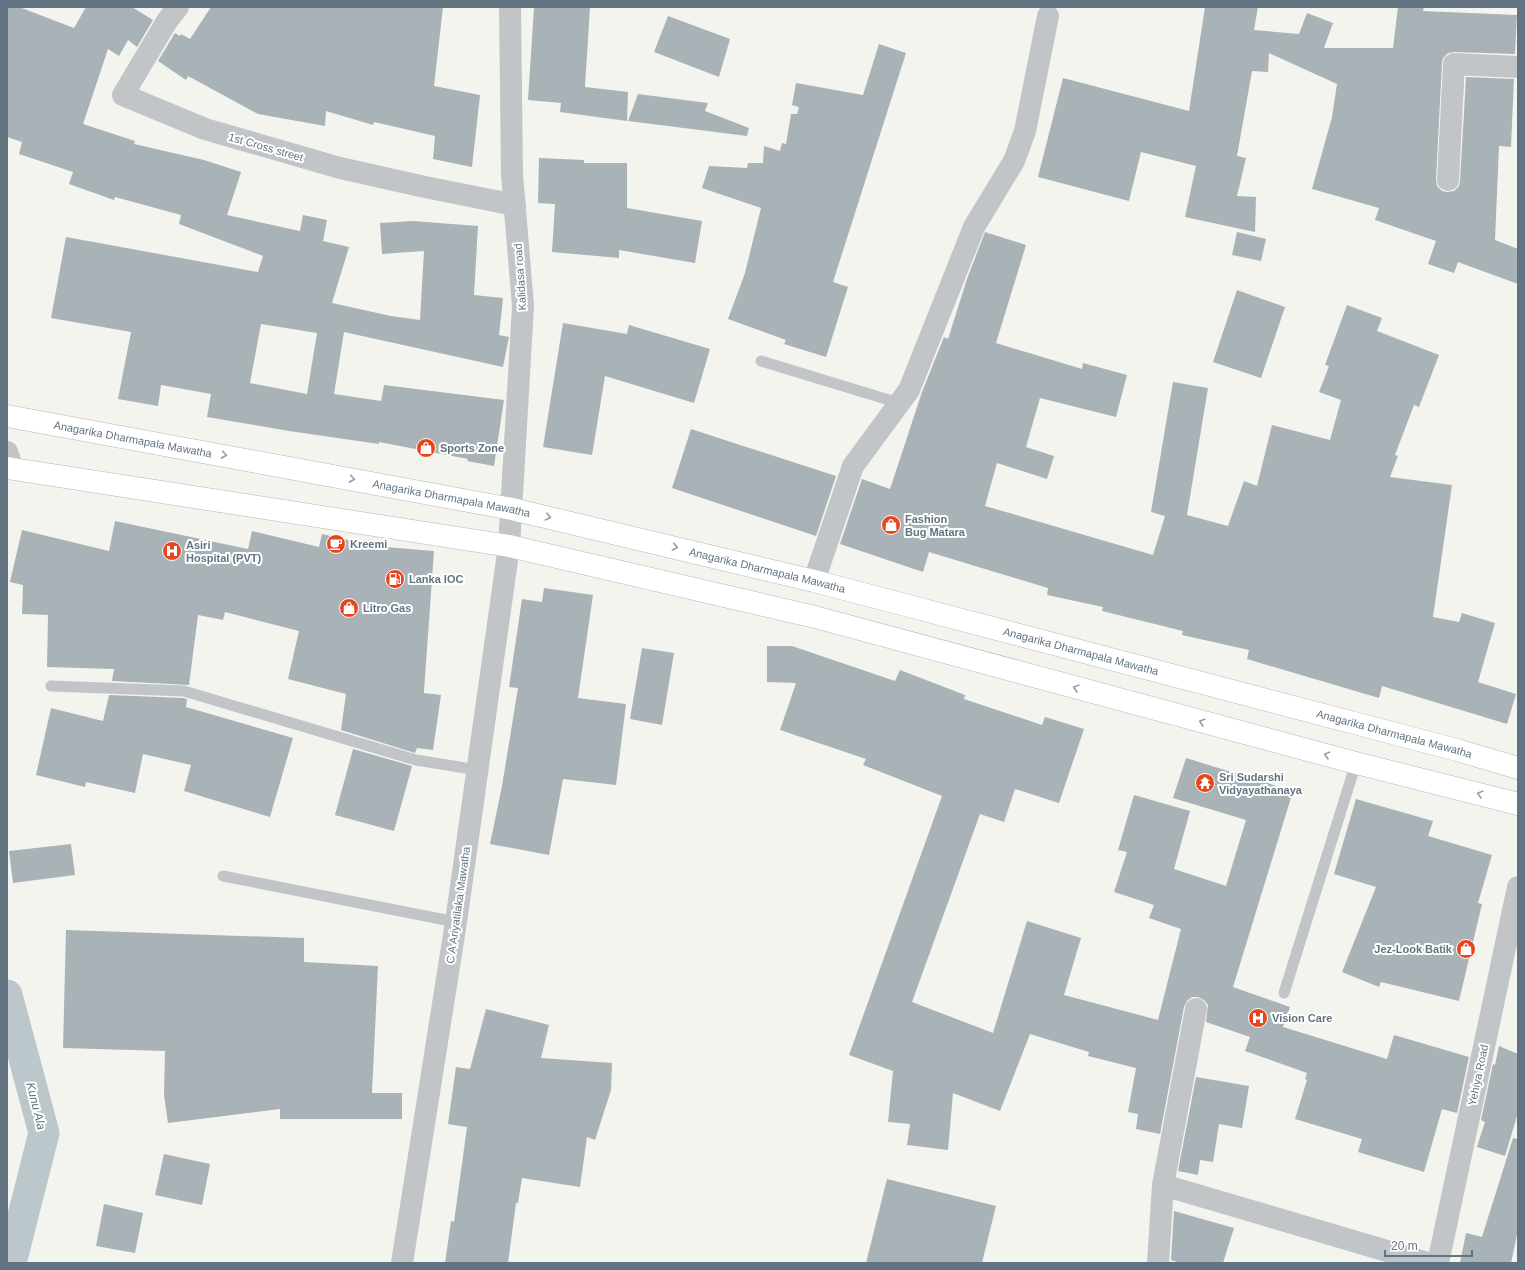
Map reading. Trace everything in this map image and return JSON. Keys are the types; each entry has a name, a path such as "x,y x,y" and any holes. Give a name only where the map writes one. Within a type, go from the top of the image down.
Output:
{"highway":[{"name":"Anagarika Dharmapala Mawatha","path":"7,416 512,509 814,581 1457,750 1518,768"},
{"path":"9,464 509,546 815,617 1356,763 1518,804"}],"street":[{"name":"1st Cross street","path":"178,7 167,21 123,95 205,129 340,168 515,205"},
{"name":"Kalidasa road","path":"509,546 523,306 512,174 510,7"},
{"path":"814,581 853,466 909,390 974,227 1014,161 1025,131 1048,16"},
{"path":"1448,180 1454,64 1518,67"},
{"name":"C A Ariyatilaka Mawatha","path":"402,1263 456,922 509,546"},
{"name":"Yehiya Road","path":"1438,1263 1518,887"},
{"path":"1158,1263 1163,1185 1196,1009"},
{"path":"1163,1185 1428,1263"}],"lane":[{"path":"761,361 899,403"},
{"path":"50,686 184,691 416,760 478,770"},
{"path":"1284,993 1356,763"},
{"path":"223,876 456,922"}],"building":[{"path":"7,7 19,7 74,28 86,7 132,7 153,20 137,47 128,40 119,56 108,49 83,124 135,141 134,144 204,160 241,172 227,215 300,231 303,215 327,220 323,241 349,247 332,303 391,316 420,320 424,251 382,254 380,223 413,221 478,226 474,295 503,298 499,335 509,337 503,367 344,332 334,394 381,401 384,385 504,400 494,466 467,461 468,459 379,442 379,444 289,431 207,417 211,394 161,385 158,406 118,399 131,332 51,318 66,237 258,272 263,256 179,224 181,215 115,197 114,200 69,184 73,172 19,154 22,142 7,137","holes":["261,324 317,333 307,394 250,383"]},
{"path":"211,7 443,7 434,86 480,95 472,167 433,159 435,136 374,122 373,125 326,111 325,126 258,114 188,76 186,80 158,61 175,33 180,36 181,34 190,39"},
{"path":"534,7 590,7 585,87 628,92 627,121 560,112 561,103 528,100"},
{"path":"1205,7 1258,7 1254,30 1299,34 1307,13 1333,23 1324,48 1393,48 1398,7 1424,7 1423,11 1517,15 1515,54 1455,52 1448,53 1443,58 1436,179 1437,186 1442,191 1454,191 1459,186 1466,77 1514,79 1511,147 1499,146 1495,240 1518,249 1518,284 1458,262 1454,273 1428,264 1436,241 1375,220 1379,208 1312,189 1332,117 1337,84 1269,53 1268,72 1252,71 1237,156 1246,158 1237,196 1256,197 1255,232 1185,217 1196,166 1141,152 1129,201 1038,177 1063,78 1189,111"},
{"path":"668,16 730,39 719,77 654,52"},
{"path":"879,44 906,53 833,282 848,287 826,357 784,344 786,340 728,319 745,273 761,208 702,188 709,166 747,168 748,163 763,163 764,146 780,151 782,143 786,144 791,114 797,114 799,107 792,105 796,83 863,95"},
{"path":"638,94 708,103 705,111 749,128 747,136 628,121"},
{"path":"539,158 584,160 584,163 627,163 627,208 702,221 695,263 619,250 619,258 552,252 555,204 538,203"},
{"path":"985,232 1026,245 996,343 1082,369 1083,363 1127,375 1116,417 1040,398 1026,447 1054,456 1047,479 997,463 985,506 1153,555 1165,516 1151,512 1173,382 1208,388 1187,515 1228,526 1244,481 1257,486 1272,425 1330,440 1341,400 1319,392 1329,366 1325,365 1347,305 1382,318 1377,331 1439,355 1419,407 1414,405 1395,455 1398,456 1390,477 1452,485 1433,617 1459,622 1462,613 1495,623 1478,682 1516,694 1507,724 1382,686 1379,698 1247,659 1249,650 1182,635 1183,631 1102,611 1103,607 1047,595 1048,588 929,552 923,572 840,544 862,479 890,489 922,392 944,337 948,339 967,279"},
{"path":"1237,232 1266,239 1261,261 1232,255"},
{"path":"1237,290 1285,307 1261,378 1213,362"},
{"path":"563,323 627,334 629,325 710,349 694,403 605,376 592,455 543,447"},
{"path":"691,429 836,476 816,536 672,488"},
{"path":"115,521 248,549 252,531 319,547 322,534 373,546 434,551 424,691 424,693 441,695 433,750 417,748 415,753 341,730 346,694 288,679 299,631 225,612 223,620 198,615 189,685 112,681 114,669 47,667 48,615 22,614 23,585 10,582 22,530 109,551"},
{"path":"544,588 593,595 578,698 626,704 616,785 563,779 549,855 490,844 502,786 518,688 509,687 522,599 542,602"},
{"path":"767,646 792,646 895,681 900,670 965,695 964,699 1042,725 1045,717 1084,729 1059,803 1015,789 1004,822 980,814 912,1002 993,1033 1027,921 1081,938 1064,995 1158,1020 1181,929 1149,918 1154,905 1114,892 1127,852 1118,850 1134,795 1190,811 1174,869 1226,886 1246,820 1173,798 1186,758 1293,791 1233,987 1290,1007 1283,1027 1387,1059 1394,1035 1469,1057 1457,1113 1442,1109 1424,1172 1358,1152 1362,1139 1295,1119 1307,1080 1305,1079 1307,1073 1245,1051 1250,1037 1206,1022 1208,1005 1204,1000 1198,997 1192,997 1187,1001 1184,1007 1160,1134 1136,1129 1138,1114 1128,1112 1136,1068 1088,1056 1089,1052 1030,1034 1000,1111 953,1093 948,1150 907,1145 910,1124 888,1122 893,1071 849,1055 942,796 863,765 866,759 780,730 796,683 767,682"},
{"path":"642,648 674,653 662,725 630,719"},
{"path":"109,695 183,698 187,699 186,707 293,738 270,817 184,791 191,765 143,754 135,793 86,782 85,787 36,775 51,708 103,721"},
{"path":"353,749 412,766 394,831 335,815"},
{"path":"1356,799 1433,821 1428,836 1492,855 1478,903 1482,904 1459,1001 1381,982 1379,987 1342,972 1376,887 1334,874"},
{"path":"71,844 75,875 13,883 9,851"},
{"path":"66,930 304,938 304,962 378,966 372,1093 402,1093 402,1119 280,1119 280,1109 168,1123 164,1095 165,1051 63,1048"},
{"path":"486,1009 549,1025 541,1058 612,1063 611,1090 595,1140 587,1137 580,1187 522,1178 518,1203 516,1203 508,1263 445,1263 451,1221 454,1222 467,1127 448,1124 456,1067 470,1069"},
{"path":"1499,1046 1518,1054 1518,1113 1505,1156 1477,1147 1485,1122 1481,1120 1493,1064 1495,1065"},
{"path":"1196,1077 1249,1086 1242,1128 1219,1124 1213,1162 1200,1160 1198,1175 1178,1171"},
{"path":"1513,1138 1518,1139 1518,1230 1511,1263 1460,1263 1466,1233 1482,1237"},
{"path":"164,1154 210,1164 202,1205 155,1195"},
{"path":"887,1179 996,1206 982,1263 866,1263"},
{"path":"104,1204 143,1213 135,1253 96,1246"},
{"path":"1174,1211 1234,1228 1223,1263 1180,1263 1171,1260"}],"waterway":[{"name":"Kunu Ala","path":"7,995 44,1133 11,1263"}],"place":[{"name":"Sports Zone","path":"426,448"},
{"name":"Fashion Bug Matara","path":"891,525"},
{"name":"Kreemi","path":"336,544"},
{"name":"Asiri Hospital (PVT)","path":"172,551"},
{"name":"Lanka IOC","path":"395,579"},
{"name":"Litro Gas","path":"349,608"},
{"name":"Sri Sudarshi Vidyayathanaya","path":"1205,783"},
{"name":"Jez-Look Batik","path":"1466,949"},
{"name":"Vision Care","path":"1258,1018"}]}
